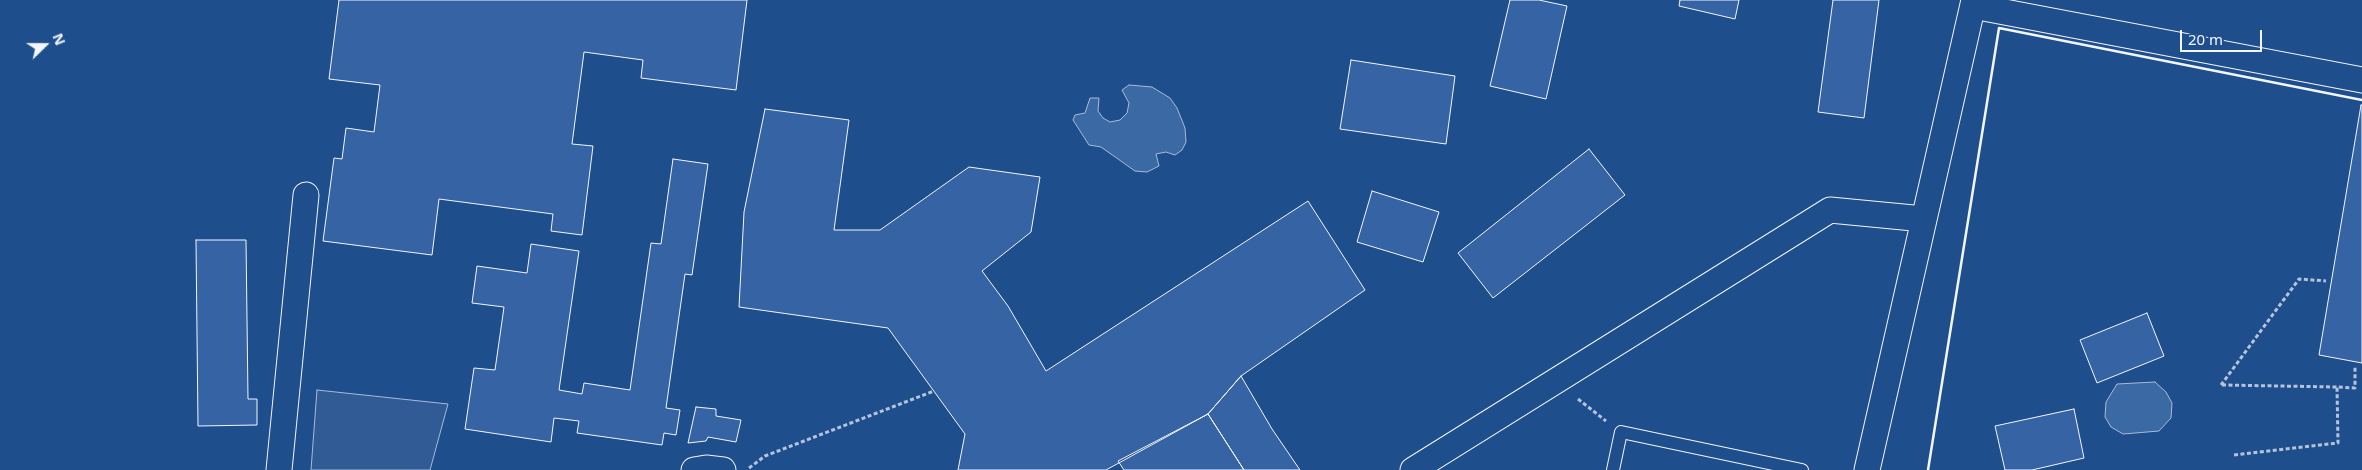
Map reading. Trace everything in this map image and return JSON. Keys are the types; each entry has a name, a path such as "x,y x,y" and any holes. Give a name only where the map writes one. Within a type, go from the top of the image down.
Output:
{"street":[{"path":"1867,470 1973,3 2362,80"},
{"path":"279,470 306,195"},
{"path":"1413,470 1830,210 1924,219"},
{"path":"694,470 706,468 723,470"}],"lane":[{"path":"1613,470 1621,432 1802,470"}],"path":[{"path":"2326,281 2299,279 2221,385 2355,388 2355,366"},
{"path":"1555,382 1621,432"},
{"path":"2234,455 2338,443 2337,387"},
{"path":"747,470 765,456 934,391"}],"shaded area":[{"path":"1129,85 1152,87 1170,98 1177,108 1185,128 1186,142 1182,150 1175,155 1166,152 1156,154 1159,166 1147,172 1135,171 1101,147 1089,145 1073,120 1075,115 1085,113 1090,98 1099,98 1098,111 1103,118 1110,122 1120,120 1127,113 1129,103 1122,90"},
{"path":"2155,382 2166,392 2172,403 2171,418 2159,431 2123,434 2111,427 2105,417 2106,402 2117,384"},
{"path":"317,390 448,404 430,470 311,470"}],"building":[{"path":"339,0 747,0 736,90 641,78 643,60 584,52 572,144 593,146 582,235 551,231 553,214 439,199 432,255 323,241 334,158 342,159 346,128 374,132 380,85 329,79"},
{"path":"1510,0 1539,0 1567,6 1546,99 1490,86"},
{"path":"1680,0 1739,0 1735,19 1679,6"},
{"path":"1833,0 1879,0 1864,118 1818,112"},
{"path":"1351,60 1455,76 1446,144 1340,129"},
{"path":"2362,105 2362,363 2319,355"},
{"path":"765,109 849,120 834,230 880,230 969,167 1040,177 1031,232 982,271 1008,306 1046,371 1308,201 1365,290 1241,376 1208,414 1106,470 958,470 965,434 888,328 739,307 744,212"},
{"path":"1589,149 1625,195 1493,298 1458,253"},
{"path":"673,159 708,164 692,275 685,274 666,408 680,410 676,435 664,433 662,445 577,433 579,421 554,418 551,442 465,429 474,368 495,370 504,307 472,303 477,266 527,273 531,244 579,251 559,390 582,394 584,383 630,390 651,243 661,244"},
{"path":"1372,191 1439,212 1423,262 1357,242"},
{"path":"196,240 246,240 248,399 257,399 257,425 198,426"},
{"path":"2147,313 2164,356 2097,383 2080,340"},
{"path":"1241,376 1272,429 1300,470 1244,470 1208,414"},
{"path":"696,407 716,409 716,416 741,420 736,442 708,437 706,441 688,443"},
{"path":"2074,409 2084,458 2032,470 2005,470 1995,426"},
{"path":"1208,414 1244,470 1124,470 1118,461"}],"wall":[{"path":"1928,470 1999,28 2362,100"}]}
